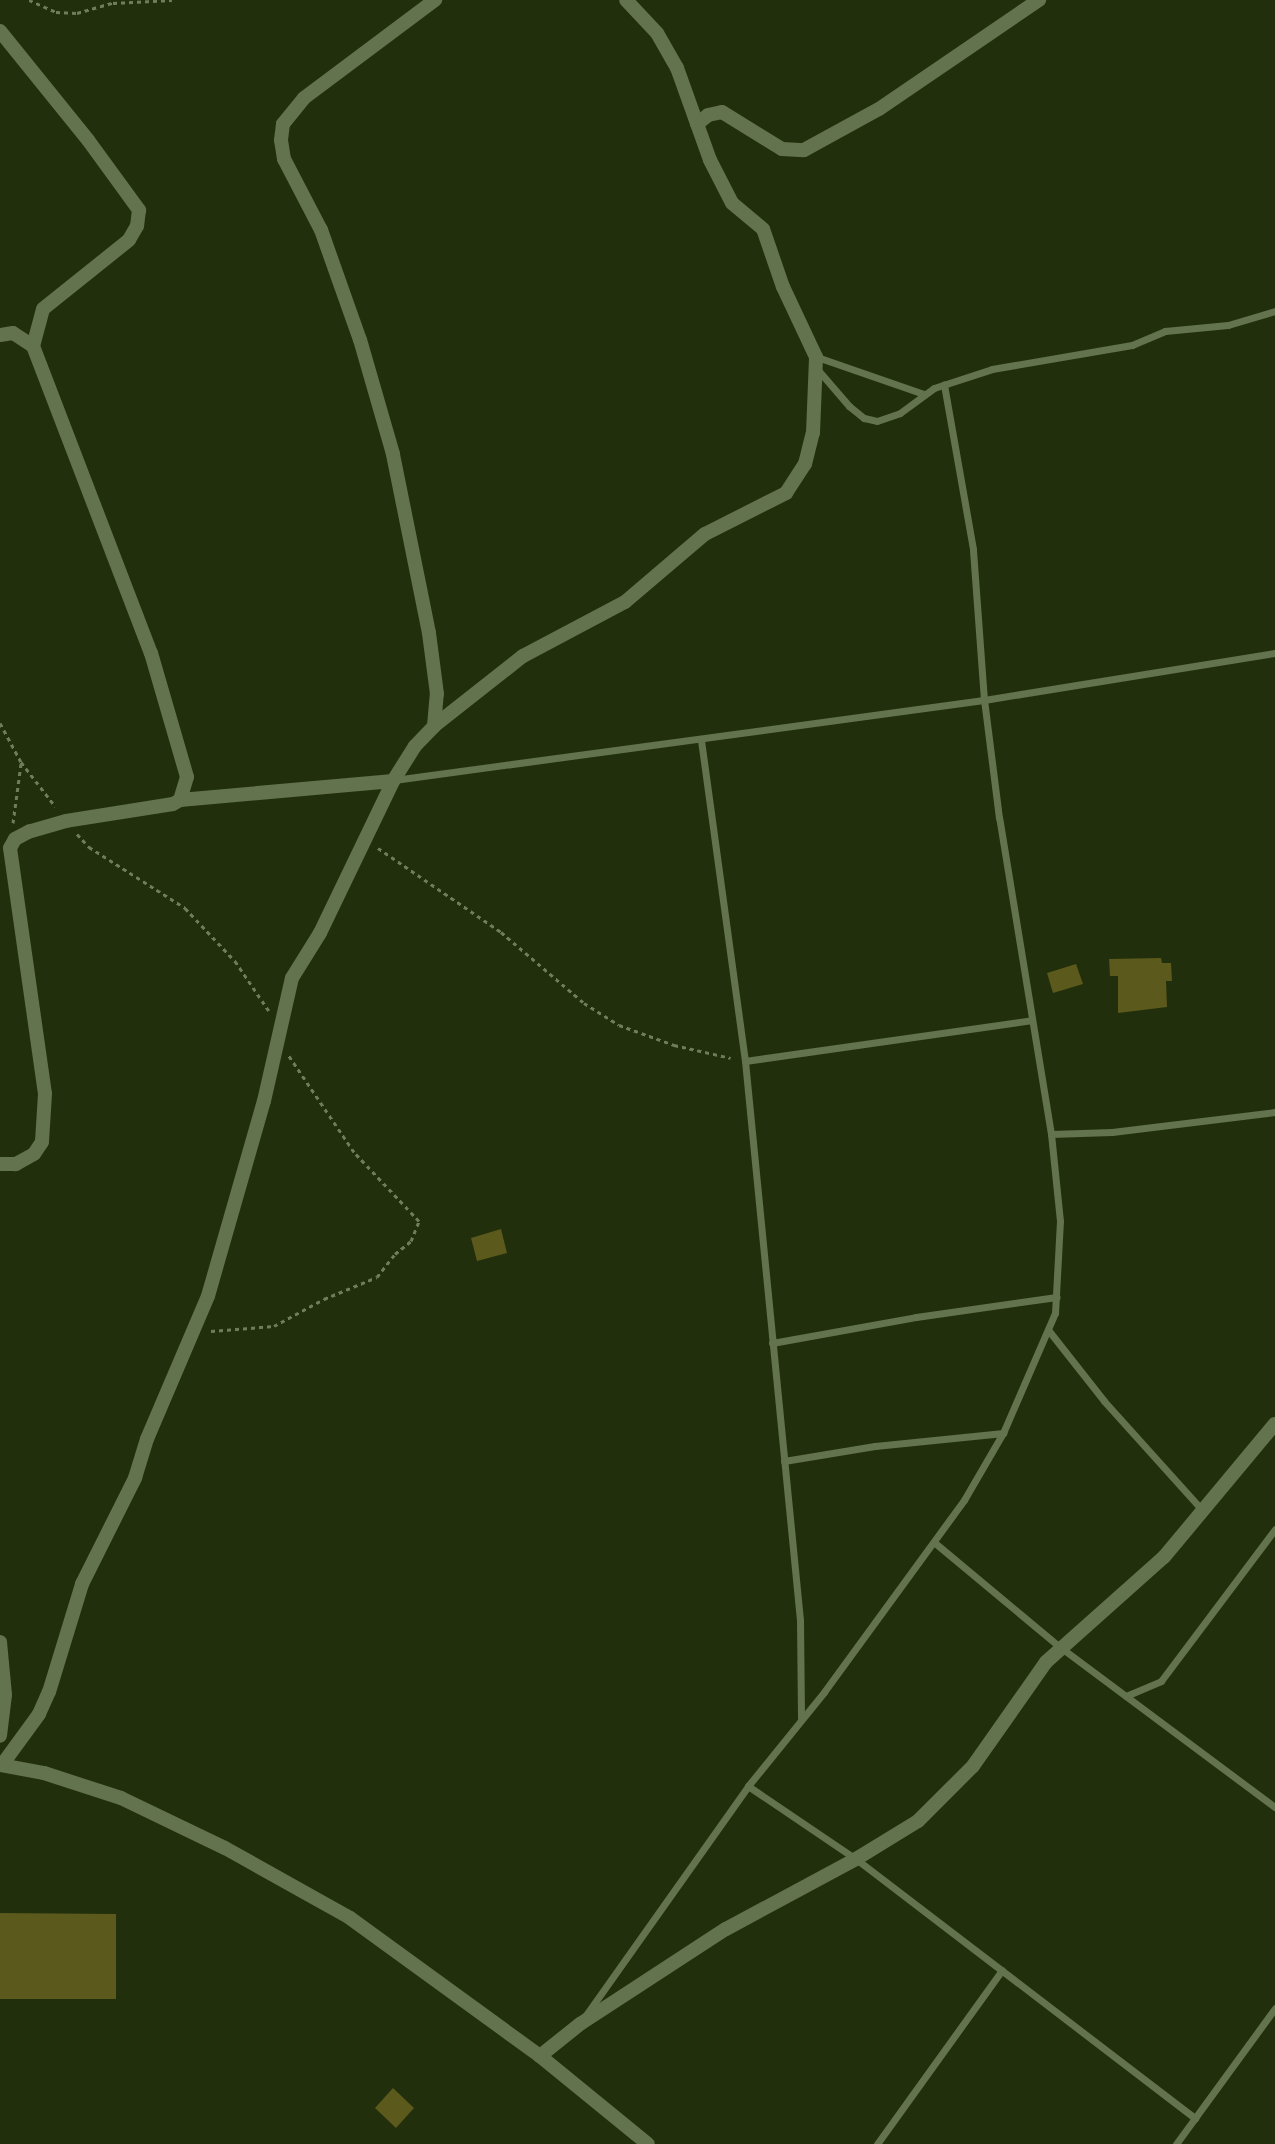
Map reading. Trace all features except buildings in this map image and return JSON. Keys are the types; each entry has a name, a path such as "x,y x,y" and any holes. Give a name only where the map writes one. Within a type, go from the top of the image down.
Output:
{"street":[{"path":"434,726 437,694 429,633 393,454 360,340 326,244 284,159 281,140 283,124 304,98 435,0"},
{"path":"626,0 657,33 677,68 697,124 732,203 763,229 783,287 816,362 813,433 805,464 786,493 705,534 625,602 523,656 434,726 415,746 393,781 374,814 320,933 292,978 264,1101 195,1331 147,1439 135,1478 82,1584 49,1692 39,1714 1,1765 44,1773 121,1798 238,1855 395,1947 540,2056 648,2144"},
{"path":"697,124 708,115 722,112 782,149 804,150 879,109 1039,0"},
{"path":"0,31 88,140 139,210 137,226 129,240 43,309 33,346"},
{"path":"0,335 13,333 33,346 151,653 185,766 187,777 180,800"},
{"path":"0,1164 16,1164 34,1154 42,1142 45,1094 10,848 15,839 66,821 173,804 180,800 393,781"},
{"path":"540,2056 580,2024 726,1929 856,1859 918,1821 949,1793 995,1738 1060,1647 1164,1557 1275,1424"},
{"path":"0,1642 5,1695 0,1736"}],"lane":[{"path":"816,362 849,406 864,418 888,418 924,394 992,369 1132,345 1165,331 1228,325 1275,311"},
{"path":"816,362 924,394"},
{"path":"580,2024 748,1786 935,1543 1003,1433 1049,1331 1057,1297 1060,1221 1051,1134 984,700 973,549 944,385"},
{"path":"393,781 984,700 1275,653"},
{"path":"701,740 745,1061 800,1620 801,1721"},
{"path":"745,1061 1032,1020"},
{"path":"1051,1134 1112,1132 1275,1112"},
{"path":"772,1343 916,1317 1057,1297"},
{"path":"1049,1331 1104,1401 1204,1511"},
{"path":"784,1461 875,1446 1003,1433"},
{"path":"1126,1696 1145,1691 1161,1681 1275,1529"},
{"path":"935,1543 1060,1647 1275,1807"},
{"path":"748,1786 856,1859 1195,2118"},
{"path":"877,2144 1002,1970"},
{"path":"1176,2144 1275,2008"}],"path":[{"path":"29,0 56,12 77,13 113,3 172,0"},
{"path":"0,723 21,762 89,847 185,908 235,961 259,994 278,1037 354,1152 419,1221 411,1241 395,1254 377,1277 324,1299 274,1326 195,1331"},
{"path":"15,839 12,826 21,762"},
{"path":"365,839 501,932 584,1003 619,1025 674,1045 745,1061"}]}
